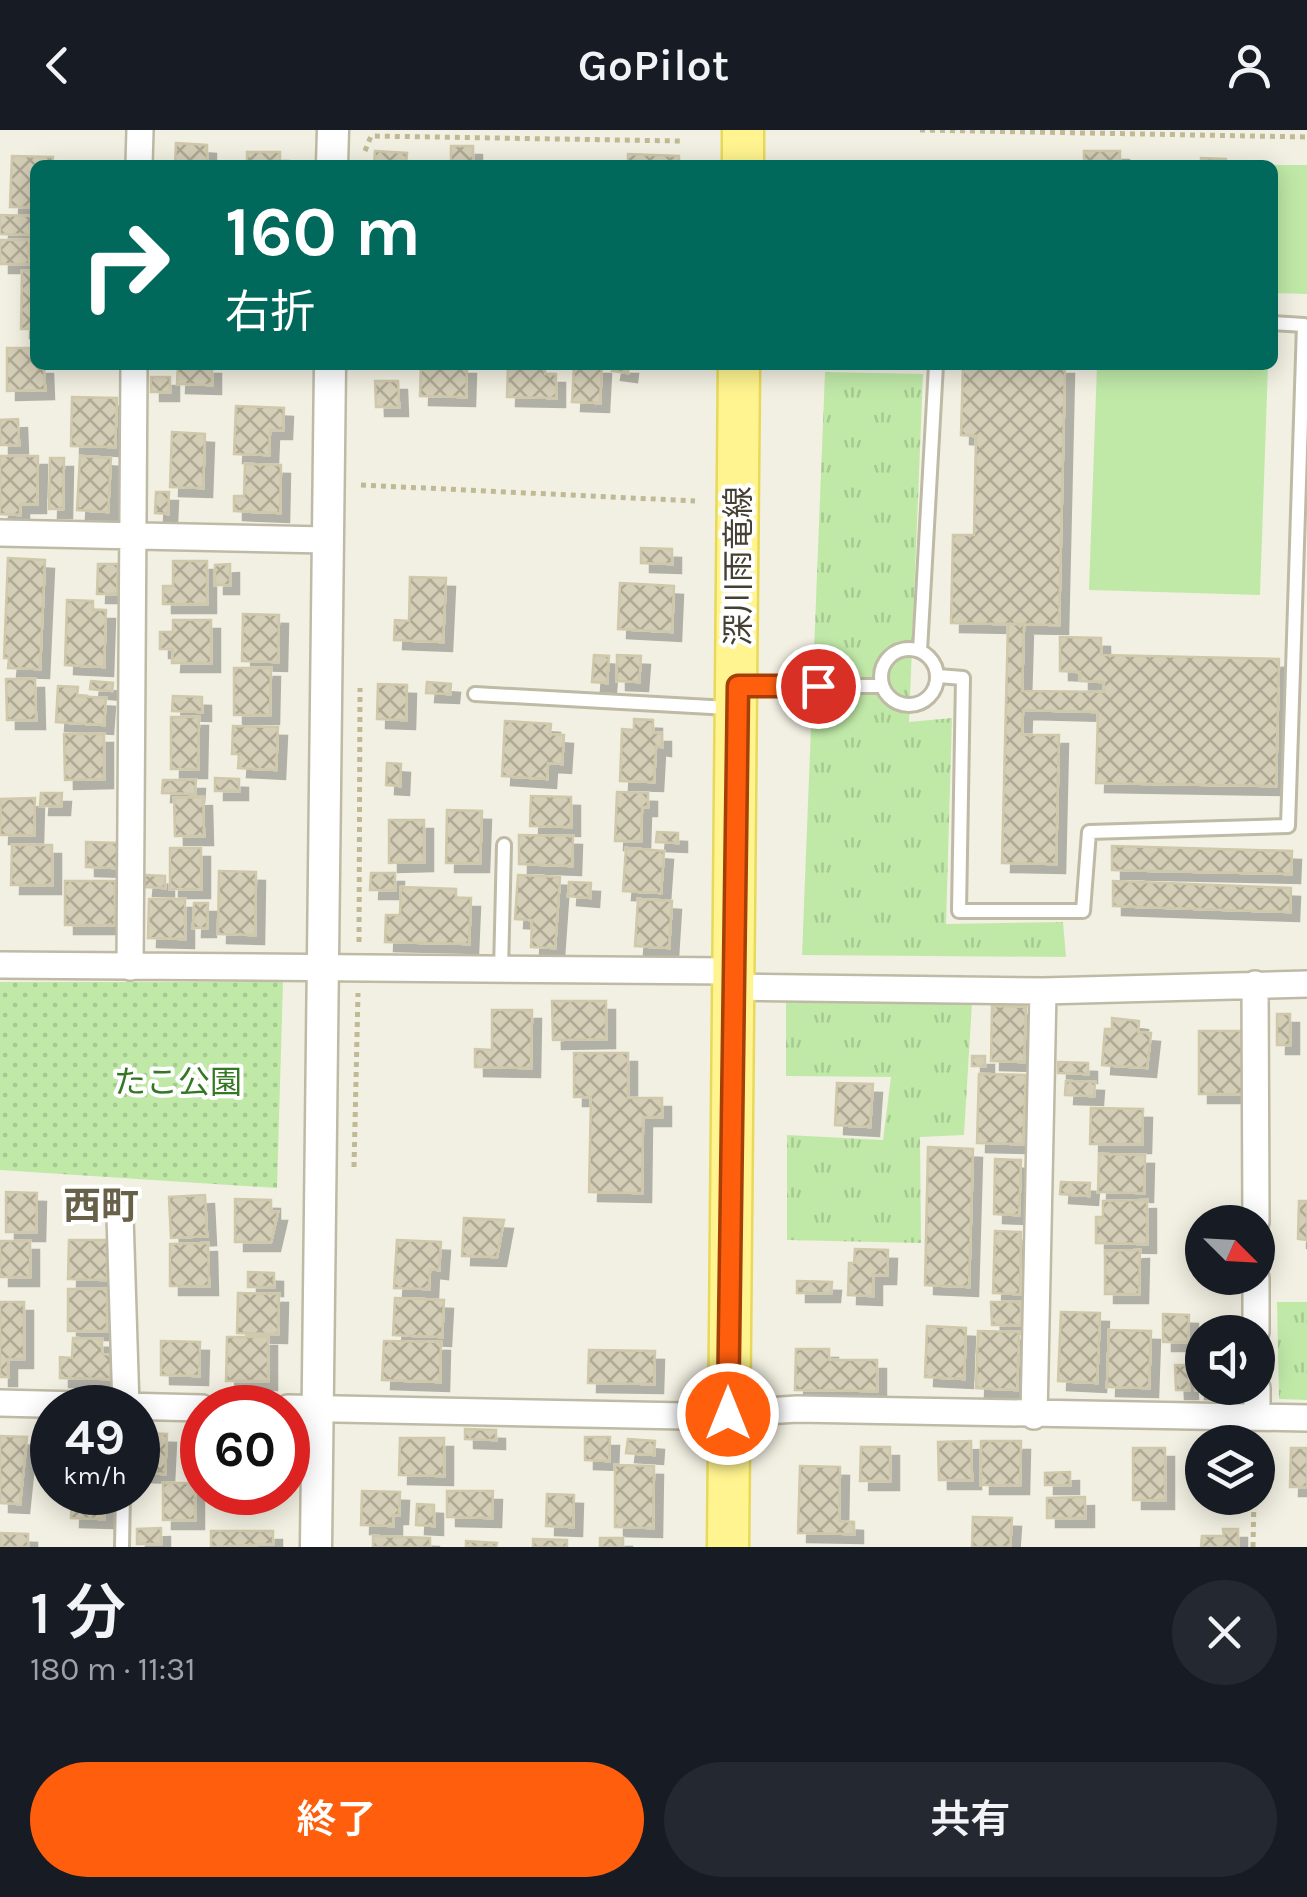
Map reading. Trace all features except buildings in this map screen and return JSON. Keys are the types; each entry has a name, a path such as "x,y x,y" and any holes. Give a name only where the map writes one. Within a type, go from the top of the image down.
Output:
{"main road":[{"path":"743,160 744,130"},
{"name":"深川雨竜線","path":"728,1546 730,979 739,370"}],"street":[{"path":"139,160 140,130"},
{"path":"332,160 333,130"},
{"path":"130,967 134,370"},
{"path":"303,1385 323,970 330,370"},
{"path":"0,533 326,540"},
{"path":"0,965 502,970 1043,991 1307,984"},
{"path":"1255,984 1256,1205"},
{"path":"1034,1416 1043,991"},
{"path":"120,1216 125,1385"},
{"path":"0,1403 30,1404"},
{"path":"1257,1405 1257,1417"},
{"path":"310,1408 728,1414 797,1408 1034,1416 1307,1418"},
{"path":"310,1487 316,1547"}],"lane":[{"path":"938,676 962,678 959,911 1083,911 1089,832 1288,826 1304,325 1278,323"},
{"path":"920,650 936,370"},
{"path":"904,648 920,650 933,661 938,676 934,692 921,703 905,706 890,700 882,686 881,670 890,656 904,648"},
{"path":"475,694 737,697 882,686"},
{"path":"502,970 504,845"},
{"path":"122,1547 123,1515"},
{"path":"728,1546 746,1547"}],"path":[{"path":"920,130 1307,137"},
{"path":"365,160 370,136 682,141"},
{"path":"361,484 695,501"},
{"path":"1253,1547 1254,1515"}],"green space":[{"path":"1278,165 1307,165 1307,294 1278,293"},
{"path":"1097,370 1268,370 1260,595 1089,590"},
{"path":"825,372 923,374 909,722 952,718 946,924 1063,922 1066,957 802,955"},
{"name":"たこ公園","path":"0,982 283,982 277,1188 0,1170"},
{"path":"786,994 972,1003 964,1135 920,1137 921,1243 787,1240 787,1135 883,1140 891,1077 786,1076"},
{"path":"1277,1302 1307,1302 1307,1400 1279,1399"}],"district":[{"name":"西町","path":"101,1206"}],"route":[{"path":"728,1414 730,988 738,686 818,686"}]}
